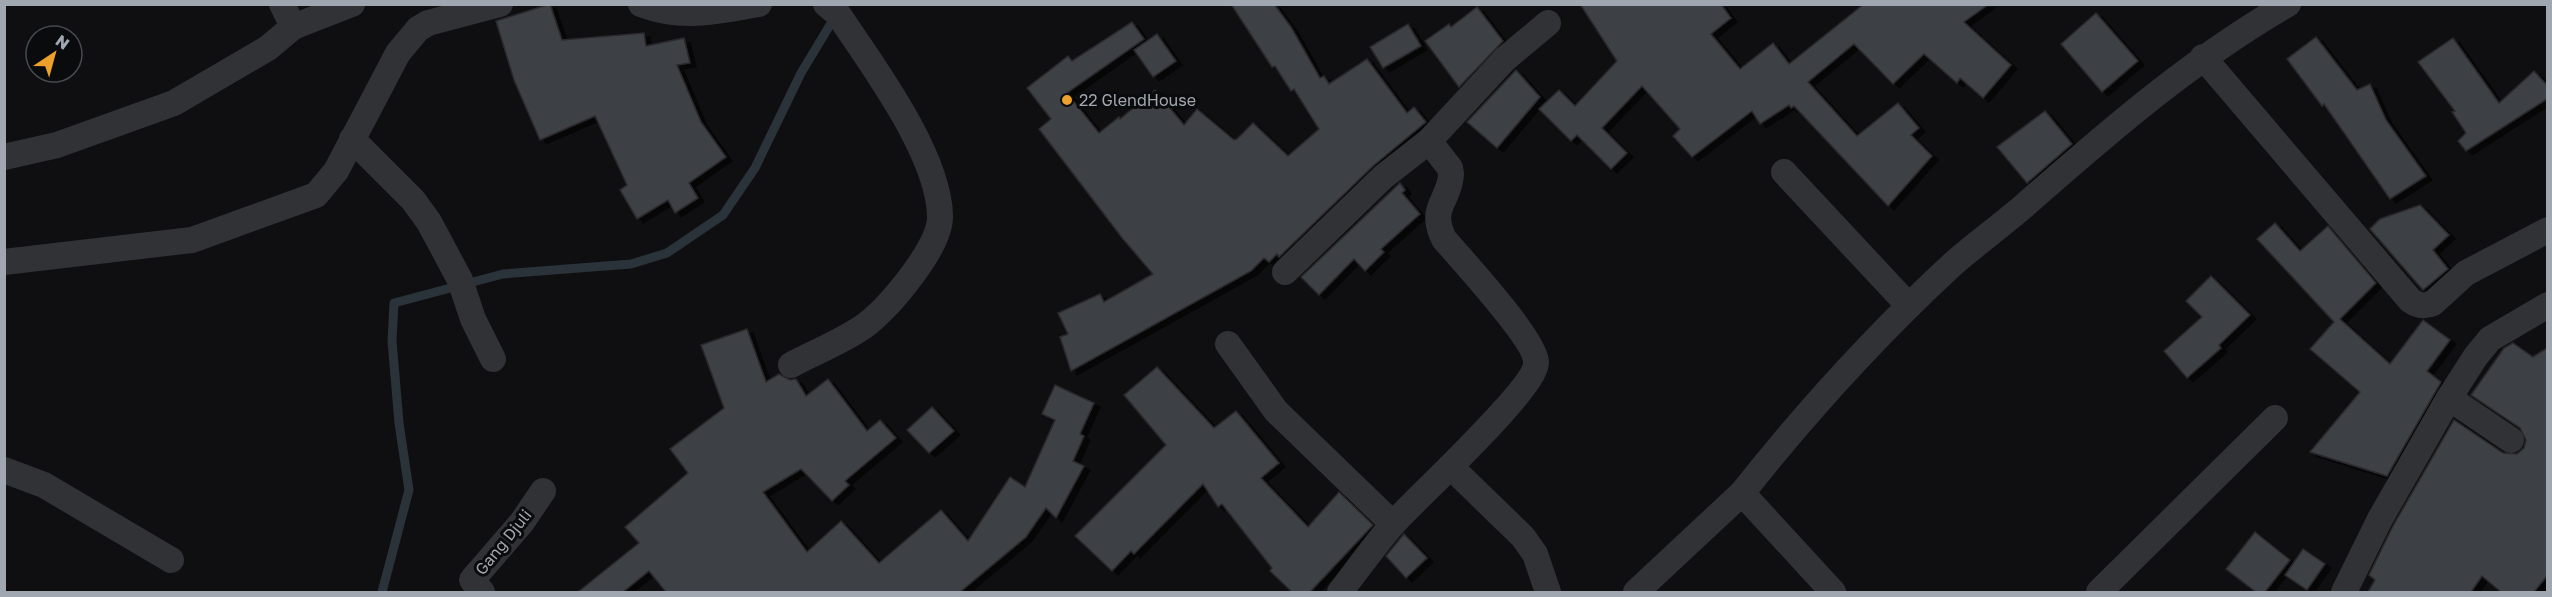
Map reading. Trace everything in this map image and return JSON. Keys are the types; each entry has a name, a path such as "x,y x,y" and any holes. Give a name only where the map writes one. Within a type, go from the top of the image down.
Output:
{"street":[{"path":"282,4 293,27"},
{"path":"4,157 57,145 174,103 268,48 293,27 352,4"},
{"path":"4,262 192,240 316,195 336,171 398,53 418,29 428,23 500,4"},
{"path":"640,4 676,14 697,14 759,4"},
{"path":"791,365 867,324 906,284 928,253 941,218 936,181 897,102 838,14 826,4"},
{"path":"1636,592 1742,493 1801,419 1863,351 1956,262 2023,207 2104,134 2203,57 2251,13 2288,4"},
{"path":"1285,272 1383,177 1429,141 1505,59 1548,23"},
{"path":"2203,57 2410,300 2416,304 2427,306 2433,303 2466,273 2547,230"},
{"path":"352,139 413,200 429,222 460,280 473,319 493,359"},
{"path":"1340,592 1393,524 1451,467 1528,382 1537,364 1535,353 1515,323 1444,239 1437,226 1451,174 1450,168 1429,141"},
{"path":"1784,172 1909,306"},
{"path":"2344,592 2380,519 2449,398 2476,356 2490,339 2547,305"},
{"path":"1227,344 1276,411 1393,524"},
{"path":"2449,398 2511,440"},
{"path":"2099,592 2275,418"},
{"path":"1451,467 1523,537 1535,554 1548,592"},
{"path":"4,470 44,485 171,560"},
{"name":"Gang Djuli","path":"482,592 472,579 522,522 543,490"},
{"path":"1742,493 1833,592"}],"building":[{"path":"550,4 562,40 644,33 646,46 684,38 690,63 677,65 701,122 726,157 689,183 698,198 675,213 668,200 637,219 620,190 627,185 595,116 540,140 514,80 496,21"},
{"path":"1231,4 1274,4 1291,27 1320,78 1324,76 1329,84 1367,59 1407,113 1414,107 1426,122 1373,166 1279,257 1277,254 1269,262 1264,258 1251,271 1071,371 1060,337 1068,334 1058,313 1100,294 1104,302 1153,274 1123,239 1039,129 1051,119 1027,88 1068,56 1072,61 1132,22 1144,39 1067,93 1099,133 1155,90 1184,125 1197,109 1234,140 1253,123 1288,156 1319,129 1294,89 1291,91 1275,66 1272,67"},
{"path":"1580,4 1721,4 1731,18 1711,34 1740,69 1773,43 1789,64 1864,4 1989,4 1964,22 2011,65 1983,98 1960,78 1957,83 1924,54 1893,84 1854,44 1808,82 1857,136 1898,103 1919,128 1911,135 1932,156 1888,206 1794,106 1791,108 1789,105 1760,124 1752,111 1692,157 1673,136 1680,129 1642,86 1602,128 1627,153 1611,169 1577,135 1571,141 1539,109 1559,90 1575,106 1617,61"},
{"path":"1477,7 1503,41 1459,87 1425,41 1449,24 1451,27"},
{"path":"2096,13 2138,61 2102,92 2061,44"},
{"path":"1408,24 1421,46 1383,68 1370,47"},
{"path":"1157,34 1176,61 1153,77 1134,50"},
{"path":"2316,37 2357,90 2370,84 2386,120 2426,176 2390,199 2324,104 2322,106 2287,59"},
{"path":"2453,38 2499,103 2534,71 2547,85 2547,99 2466,151 2458,141 2466,133 2452,112 2455,111 2418,62"},
{"path":"1516,70 1540,97 1497,148 1467,122"},
{"path":"2045,111 2072,144 2027,183 1997,147"},
{"path":"1400,183 1405,190 1402,193 1420,214 1381,249 1384,252 1365,271 1354,259 1319,295 1301,277"},
{"path":"2420,205 2449,235 2433,250 2448,269 2423,290 2370,229 2380,219"},
{"path":"2275,223 2300,251 2328,226 2376,283 2340,319 2390,364 2423,320 2450,340 2427,371 2441,382 2387,476 2310,452 2360,392 2310,349 2334,322 2257,239"},
{"path":"2211,276 2250,315 2219,345 2221,348 2187,378 2164,351 2202,317 2186,301"},
{"path":"747,329 766,382 779,374 790,380 796,379 806,396 828,379 867,431 880,420 896,438 845,481 849,485 832,501 801,469 763,492 807,552 841,521 879,563 941,510 968,541 1010,477 1025,487 1055,420 1042,414 1055,385 1094,403 1080,434 1084,436 1073,461 1084,466 1056,518 1046,508 1026,537 960,592 666,592 649,571 623,592 578,592 639,543 625,527 688,473 670,449 724,408 701,345"},
{"path":"2513,343 2533,357 2547,348 2547,576 2534,592 2501,592 2482,576 2471,592 2368,592 2375,580 2369,575 2393,526 2454,420 2503,453 2517,454 2524,448 2526,440 2520,428 2471,395 2504,348"},
{"path":"1157,367 1214,428 1236,411 1279,463 1261,478 1308,527 1339,492 1373,525 1310,592 1292,592 1270,571 1272,568 1222,504 1218,507 1203,484 1134,554 1131,551 1112,571 1075,536 1166,445 1124,395"},
{"path":"932,407 954,431 929,453 907,430"},
{"path":"2255,532 2290,560 2265,592 2256,592 2226,569"},
{"path":"1404,534 1427,558 1406,578 1386,556"},
{"path":"2303,549 2325,564 2307,590 2285,575"}],"waterway":[{"path":"382,592 409,490 399,423 392,341 394,303 503,274 631,264 667,253 723,215 755,168 801,73 836,15"}],"place":[{"name":"22 GlendHouse","path":"1067,100"}]}
